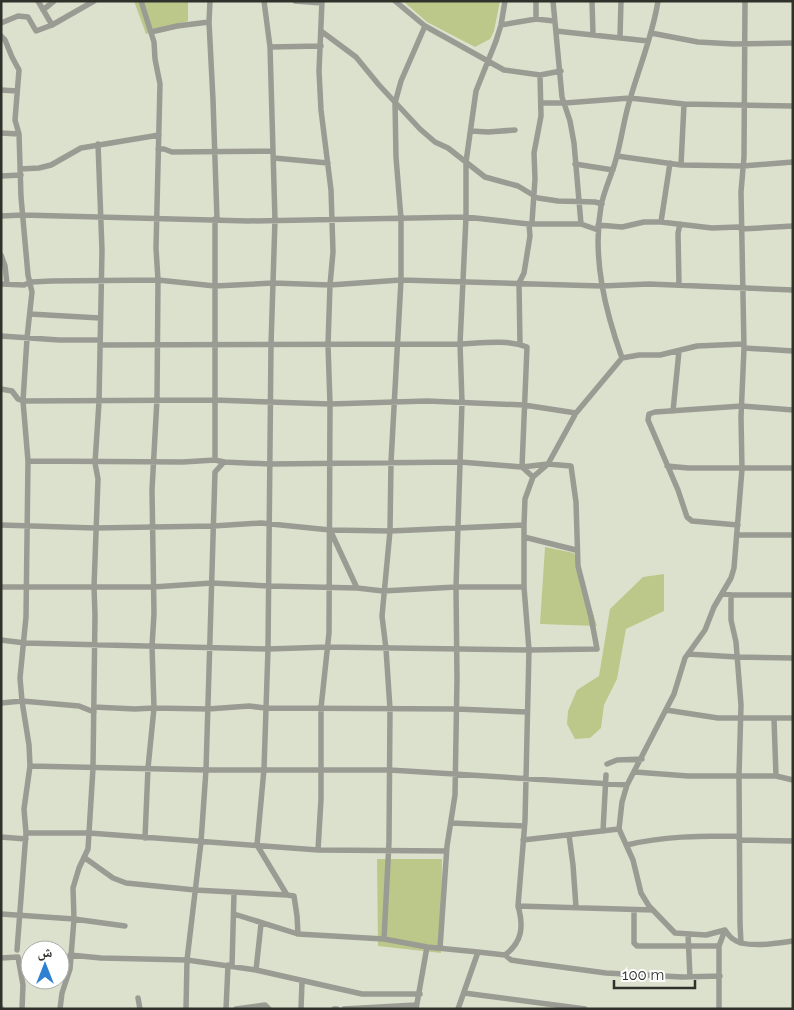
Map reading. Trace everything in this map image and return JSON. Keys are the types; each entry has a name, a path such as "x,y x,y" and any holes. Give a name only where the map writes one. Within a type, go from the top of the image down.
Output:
{"street":[{"path":"38,1 52,25"},
{"path":"43,10 54,1"},
{"path":"1,23 18,16 28,17 36,31 52,25 94,1"},
{"path":"141,1 154,42 154,59 160,79 156,248 158,280 157,399 152,527 154,708 148,768 145,838"},
{"path":"210,1 209,22 216,220 215,460"},
{"path":"264,1 270,47 275,220 271,345 268,649 264,769 257,844 287,894"},
{"path":"294,1 322,2 319,71 320,102 331,190 333,252 328,345 330,404 329,633 321,708 318,850"},
{"path":"395,1 425,26 507,71 540,75 560,71"},
{"path":"440,948 446,851 454,802 456,587 462,402 460,344 464,282 466,162 476,91 501,25 505,1"},
{"path":"536,1 536,19"},
{"path":"553,1 562,97 572,131 581,224"},
{"path":"592,1 593,34"},
{"path":"620,37 621,1"},
{"path":"622,358 610,323 601,286 598,227 602,204 617,156 630,98 651,33 658,1"},
{"path":"725,930 706,935 679,934 673,931 653,910 641,893 633,860 619,829 622,802 627,785 666,710 680,678 685,658 705,630 714,607 734,568 742,469 742,229 745,1"},
{"path":"501,25 536,19 554,21"},
{"path":"151,32 209,22"},
{"path":"384,939 388,852 390,710 382,616 390,531 391,462 401,280 401,219 396,157 396,103 401,81 425,26"},
{"path":"321,31 356,57 406,115 435,142 448,148 485,177 518,186 534,196 558,201 595,202 602,204"},
{"path":"556,31 648,41"},
{"path":"651,33 698,42 793,43"},
{"path":"1,36 5,40 19,70 15,120 19,134 21,196 28,276 32,292 27,338 24,401 28,461 25,643 20,678 30,766 24,809 26,836 17,950"},
{"path":"270,47 321,46"},
{"path":"520,344 519,283 524,274 530,236 534,196 534,153 541,116 540,75"},
{"path":"1,90 18,92"},
{"path":"541,103 565,104 630,98 684,104 793,106"},
{"path":"681,165 684,104"},
{"path":"471,131 515,130"},
{"path":"1,133 19,134"},
{"path":"1,176 51,165 76,149 159,135"},
{"path":"98,144 102,218 99,402 95,463 98,479 94,587 95,645 92,768 88,849 79,868 73,888 74,919 70,955 101,958 187,960 256,970 344,991 373,995 420,994"},
{"path":"158,150 164,149 172,152 273,151"},
{"path":"617,156 681,165 743,166 793,162"},
{"path":"274,158 328,163"},
{"path":"661,222 670,163"},
{"path":"575,164 613,170"},
{"path":"1,216 216,220 466,217 530,223 581,224 598,227 622,227 644,222 712,228 738,227 742,229 793,226"},
{"path":"679,285 678,233 680,224"},
{"path":"1,255 5,266 4,284 24,285 31,282 158,280 215,286 273,283 330,285 401,280 601,286 649,284 793,290"},
{"path":"30,314 100,318"},
{"path":"1,336 157,346 520,344 527,347 522,468"},
{"path":"505,955 518,943 521,926 518,906 524,840 529,650 524,587 524,525 525,499 533,477 548,464 576,413 622,358 639,355 660,355 696,346 743,346 793,351"},
{"path":"673,410 679,351"},
{"path":"1,389 12,391 18,399 24,401 99,402 157,399 330,404 395,401 462,402 524,406 576,413"},
{"path":"738,525 691,521 687,517 648,417 650,413 673,410 742,406 793,410"},
{"path":"1,640 25,643 268,649 328,647 597,650 591,617 580,579 576,550 576,502 571,466 548,464 522,468 460,462 270,464 215,460 95,463 28,461"},
{"path":"186,1009 187,960 201,842 206,770 215,472 224,462"},
{"path":"667,466 742,469 793,468"},
{"path":"522,468 533,477"},
{"path":"1,525 96,528 213,526 261,523 330,530 390,531 524,525"},
{"path":"330,530 358,588"},
{"path":"738,535 793,535"},
{"path":"524,537 576,550"},
{"path":"1,587 153,587 212,583 358,588 383,591 456,587 524,587"},
{"path":"722,593 731,595 793,595"},
{"path":"731,595 731,620 734,628 740,677 739,906 741,943"},
{"path":"688,654 793,658"},
{"path":"1,703 22,701 94,709 208,709 249,706 265,708 456,709 527,712"},
{"path":"666,710 718,718 793,718"},
{"path":"774,719 776,776"},
{"path":"607,764 617,760 642,759"},
{"path":"30,766 206,770 390,770 627,785"},
{"path":"635,772 688,776 776,776 793,780"},
{"path":"603,831 606,775"},
{"path":"451,823 524,826"},
{"path":"524,840 619,829"},
{"path":"1,837 89,833 318,850 446,851"},
{"path":"569,835 576,908"},
{"path":"627,845 672,837 737,836 740,840 793,841"},
{"path":"85,858 113,878 126,883 195,890 287,894 294,896 298,934"},
{"path":"226,1009 234,893"},
{"path":"518,906 653,910"},
{"path":"634,910 634,944 719,946"},
{"path":"1,914 74,919 125,926"},
{"path":"234,914 298,934 384,939 440,948 505,955 511,960 563,968 606,973 720,976"},
{"path":"256,970 261,924"},
{"path":"725,930 733,940 741,943 760,944 793,941"},
{"path":"719,1009 719,946 725,930"},
{"path":"688,934 690,976"},
{"path":"344,1009 416,1007 420,994 427,946"},
{"path":"458,1009 478,952"},
{"path":"1,958 18,957 23,985 22,1009"},
{"path":"301,1009 302,982"},
{"path":"60,1009 63,990"},
{"path":"464,994 585,1009"},
{"path":"373,995 374,1007"},
{"path":"138,998 140,1009"},
{"path":"236,1009 265,1005 269,1009"}],"green space":[{"path":"134,1 188,1 188,21 146,34"},
{"path":"403,1 500,1 494,31 490,39 475,47 427,22"},
{"path":"545,547 574,553 597,626 540,624"},
{"path":"664,574 664,611 626,629 617,679 604,705 601,728 590,738 575,739 567,724 568,711 577,690 599,676 610,609 643,577"},
{"path":"377,859 442,859 441,953 378,946"}]}
